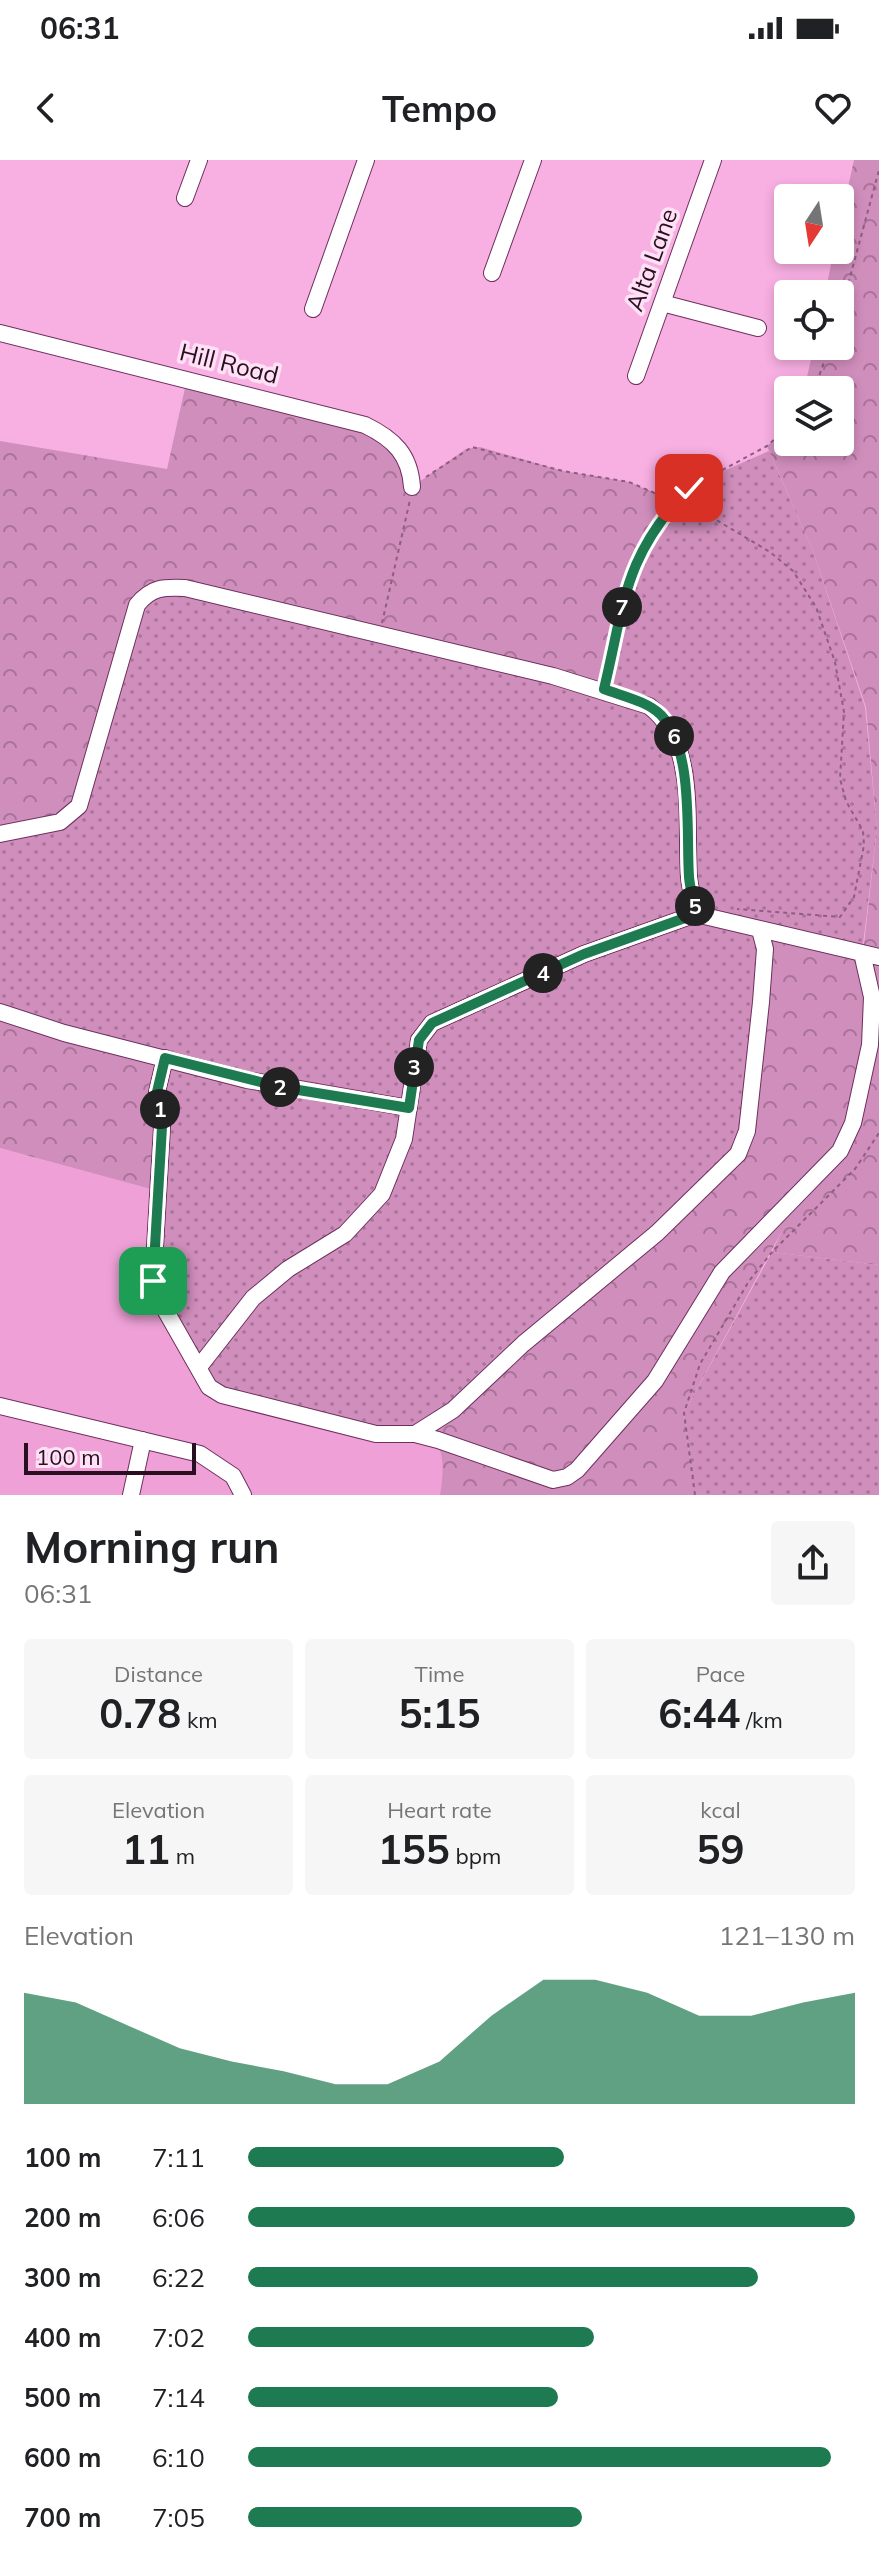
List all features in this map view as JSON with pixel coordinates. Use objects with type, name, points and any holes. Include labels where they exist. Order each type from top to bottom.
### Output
[{"type":"street","points":[[185,198],[199,160]]},
{"type":"street","points":[[313,309],[366,160]]},
{"type":"street","points":[[492,273],[533,160]]},
{"type":"street","name":"Alta Lane","points":[[636,376],[713,160]]},
{"type":"street","points":[[662,303],[758,328]]},
{"type":"street","name":"Hill Road","points":[[0,333],[365,425],[400,449],[411,471],[412,487]]},
{"type":"street","points":[[0,834],[60,822],[79,806],[137,605],[150,591],[163,587],[185,588],[604,689],[649,706],[661,715],[673,733],[684,781],[689,880],[696,914]]},
{"type":"street","points":[[165,1058],[157,1092],[162,1127],[153,1281],[159,1299],[209,1387],[235,1400],[376,1434],[415,1434],[553,1480],[567,1477],[577,1470],[655,1381],[722,1272],[840,1151],[853,1123],[870,1045],[871,955],[696,914],[584,954],[432,1023],[419,1040],[400,1156],[369,1212],[345,1234],[272,1280],[253,1298],[199,1367]]},
{"type":"street","points":[[415,1434],[453,1410],[523,1344],[649,1240],[738,1154],[747,1131],[761,1002],[765,949],[760,930]]},
{"type":"street","points":[[0,1012],[51,1029],[280,1087],[409,1108]]},
{"type":"street","points":[[0,1406],[200,1454],[233,1476],[243,1495]]},
{"type":"street","points":[[131,1495],[143,1440]]},
{"type":"path","points":[[849,280],[879,170]]},
{"type":"path","points":[[604,689],[633,565],[676,502],[698,482],[774,440]]},
{"type":"path","points":[[379,634],[412,487],[472,447],[563,471],[629,482],[713,518],[770,552],[793,571],[807,589],[825,630],[838,676],[844,726],[840,779],[846,801],[863,831],[860,874],[854,897],[845,914],[814,917],[767,910],[731,910]]},
{"type":"path","points":[[695,1495],[684,1413],[700,1364],[749,1281],[772,1252],[855,1169],[879,1133]]},
{"type":"shaded area","points":[[0,1148],[158,1191],[448,1443],[440,1495],[0,1495]]},
{"type":"green space","points":[[854,160],[879,160],[879,1265],[772,1252],[783,1229],[684,1413],[694,1490],[705,1495],[440,1495],[441,1452],[427,1430],[738,1154],[760,930],[863,953],[877,829],[866,707],[813,551],[767,446],[774,440],[774,456],[854,456],[854,376],[807,376],[811,360],[854,360],[854,280],[828,280],[831,264],[854,264],[854,184],[849,184]]},
{"type":"green space","points":[[187,379],[391,440],[412,487],[466,449],[480,447],[563,471],[629,482],[676,502],[633,565],[604,689],[276,609],[150,591],[68,817],[0,834],[0,441],[167,469]]},
{"type":"green space","points":[[769,451],[813,551],[865,707],[877,829],[862,953],[738,1154],[415,1434],[222,1395],[159,1299],[161,1137],[0,1012],[0,834],[113,681],[150,591],[612,659],[627,583],[650,536],[676,502],[698,482]]},
{"type":"green space","points":[[0,1012],[165,1058],[158,1191],[0,1148]]},
{"type":"green space","points":[[772,1252],[879,1265],[879,1495],[705,1495],[694,1491],[684,1413]]},
{"type":"route","points":[[153,1281],[162,1127],[157,1092],[165,1058],[280,1087],[409,1108],[419,1040],[432,1023],[584,954],[696,914],[689,880],[684,781],[673,733],[661,715],[649,706],[604,689],[633,565],[650,536],[689,488]]}]
